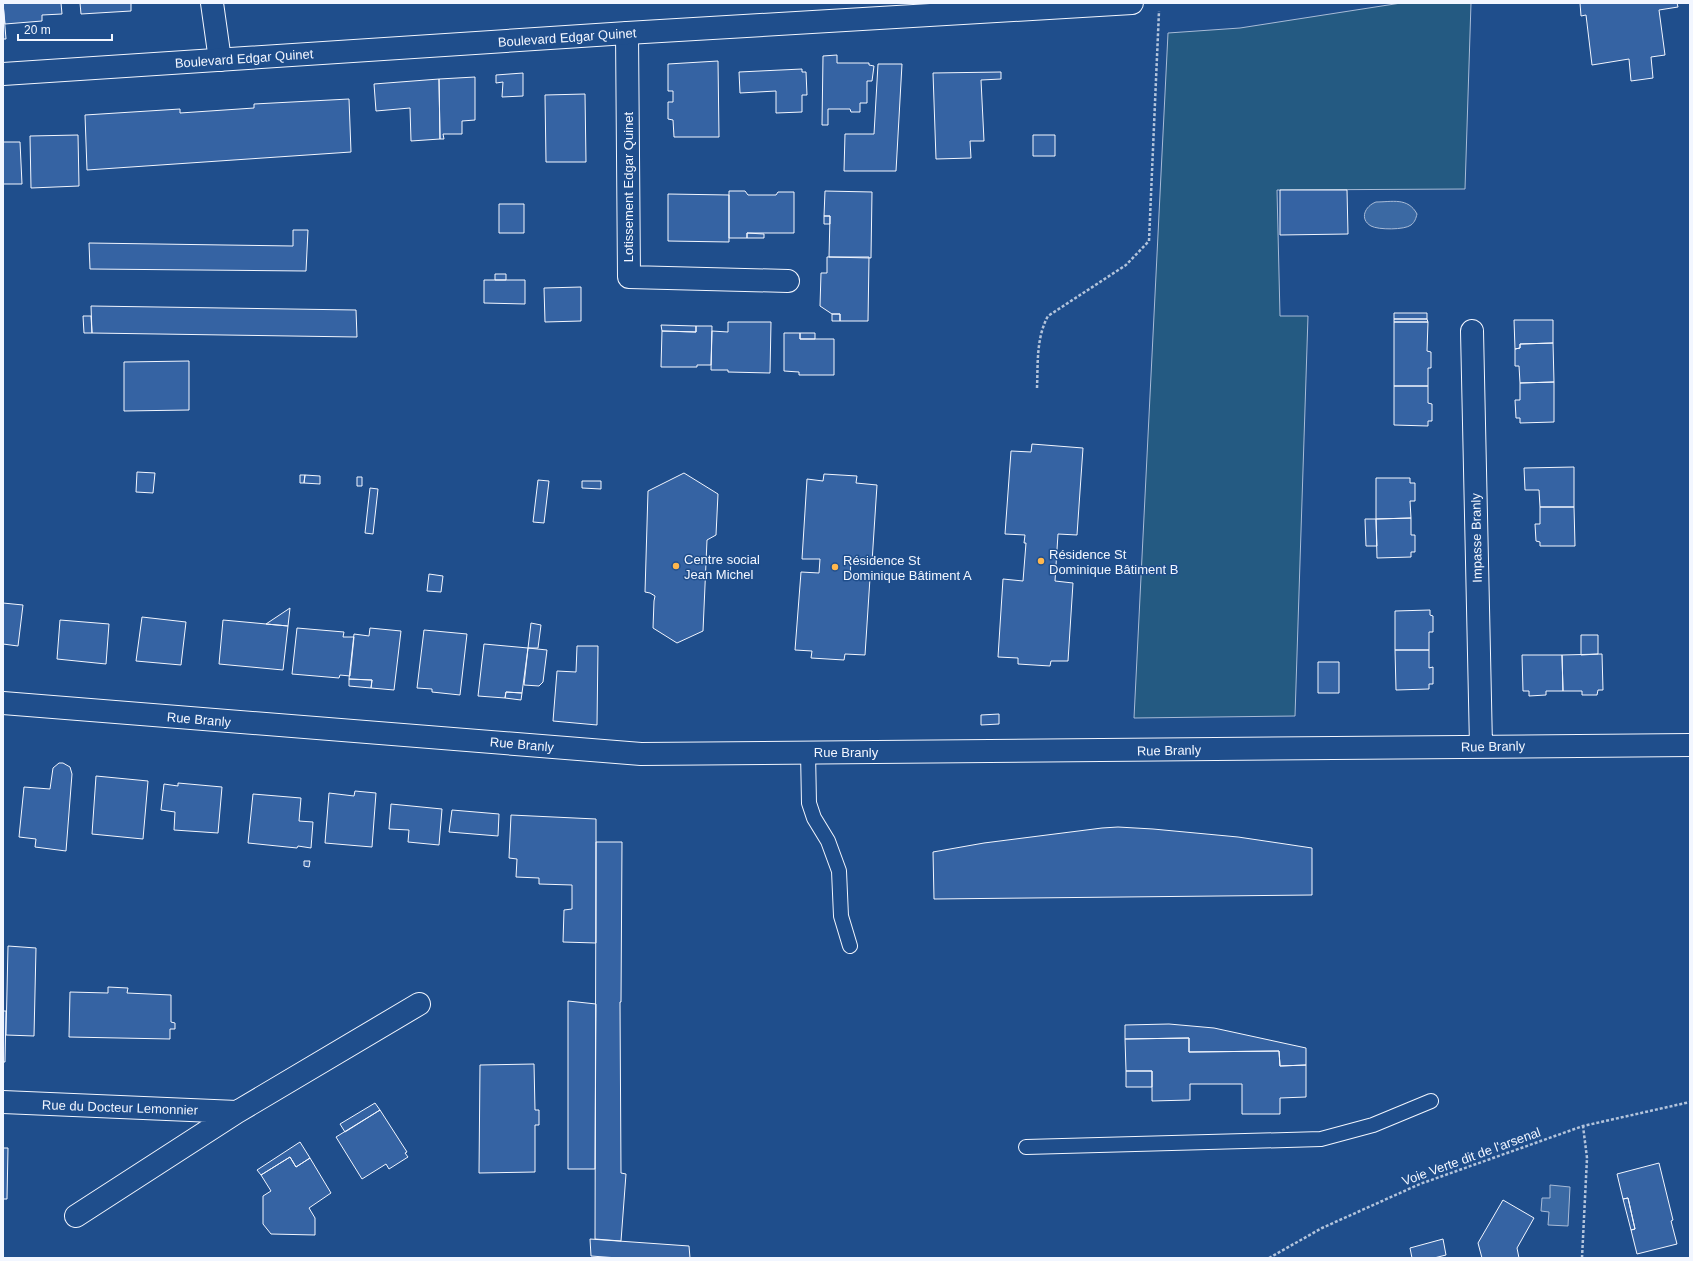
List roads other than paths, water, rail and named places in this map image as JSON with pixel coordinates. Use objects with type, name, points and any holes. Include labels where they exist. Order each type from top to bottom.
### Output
[{"type":"street","points":[[212,3],[220,60]]},
{"type":"street","name":"Boulevard Edgar Quinet","points":[[3,74],[626,33],[1132,3]]},
{"type":"street","name":"Lotissement Edgar Quinet","points":[[626,33],[629,277],[788,281]]},
{"type":"street","name":"Impasse Branly","points":[[1472,331],[1481,746]]},
{"type":"street","name":"Rue Branly","points":[[3,703],[641,754],[1690,745]]},
{"type":"street","name":"Rue du Docteur Lemonnier","points":[[76,1216],[237,1112],[419,1004]]},
{"type":"street","name":"Rue du Docteur Lemonnier","points":[[3,1102],[237,1112]]},
{"type":"lane","points":[[808,752],[809,803],[814,818],[828,841],[838,871],[841,916],[850,946]]},
{"type":"lane","points":[[1026,1147],[1322,1139],[1373,1125],[1431,1102]]},
{"type":"place","name":"Résidence St Dominique Bâtiment B","points":[[1041,561]]},
{"type":"place","name":"Centre social Jean Michel","points":[[676,566]]},
{"type":"place","name":"Résidence St Dominique Bâtiment A","points":[[835,567]]}]
